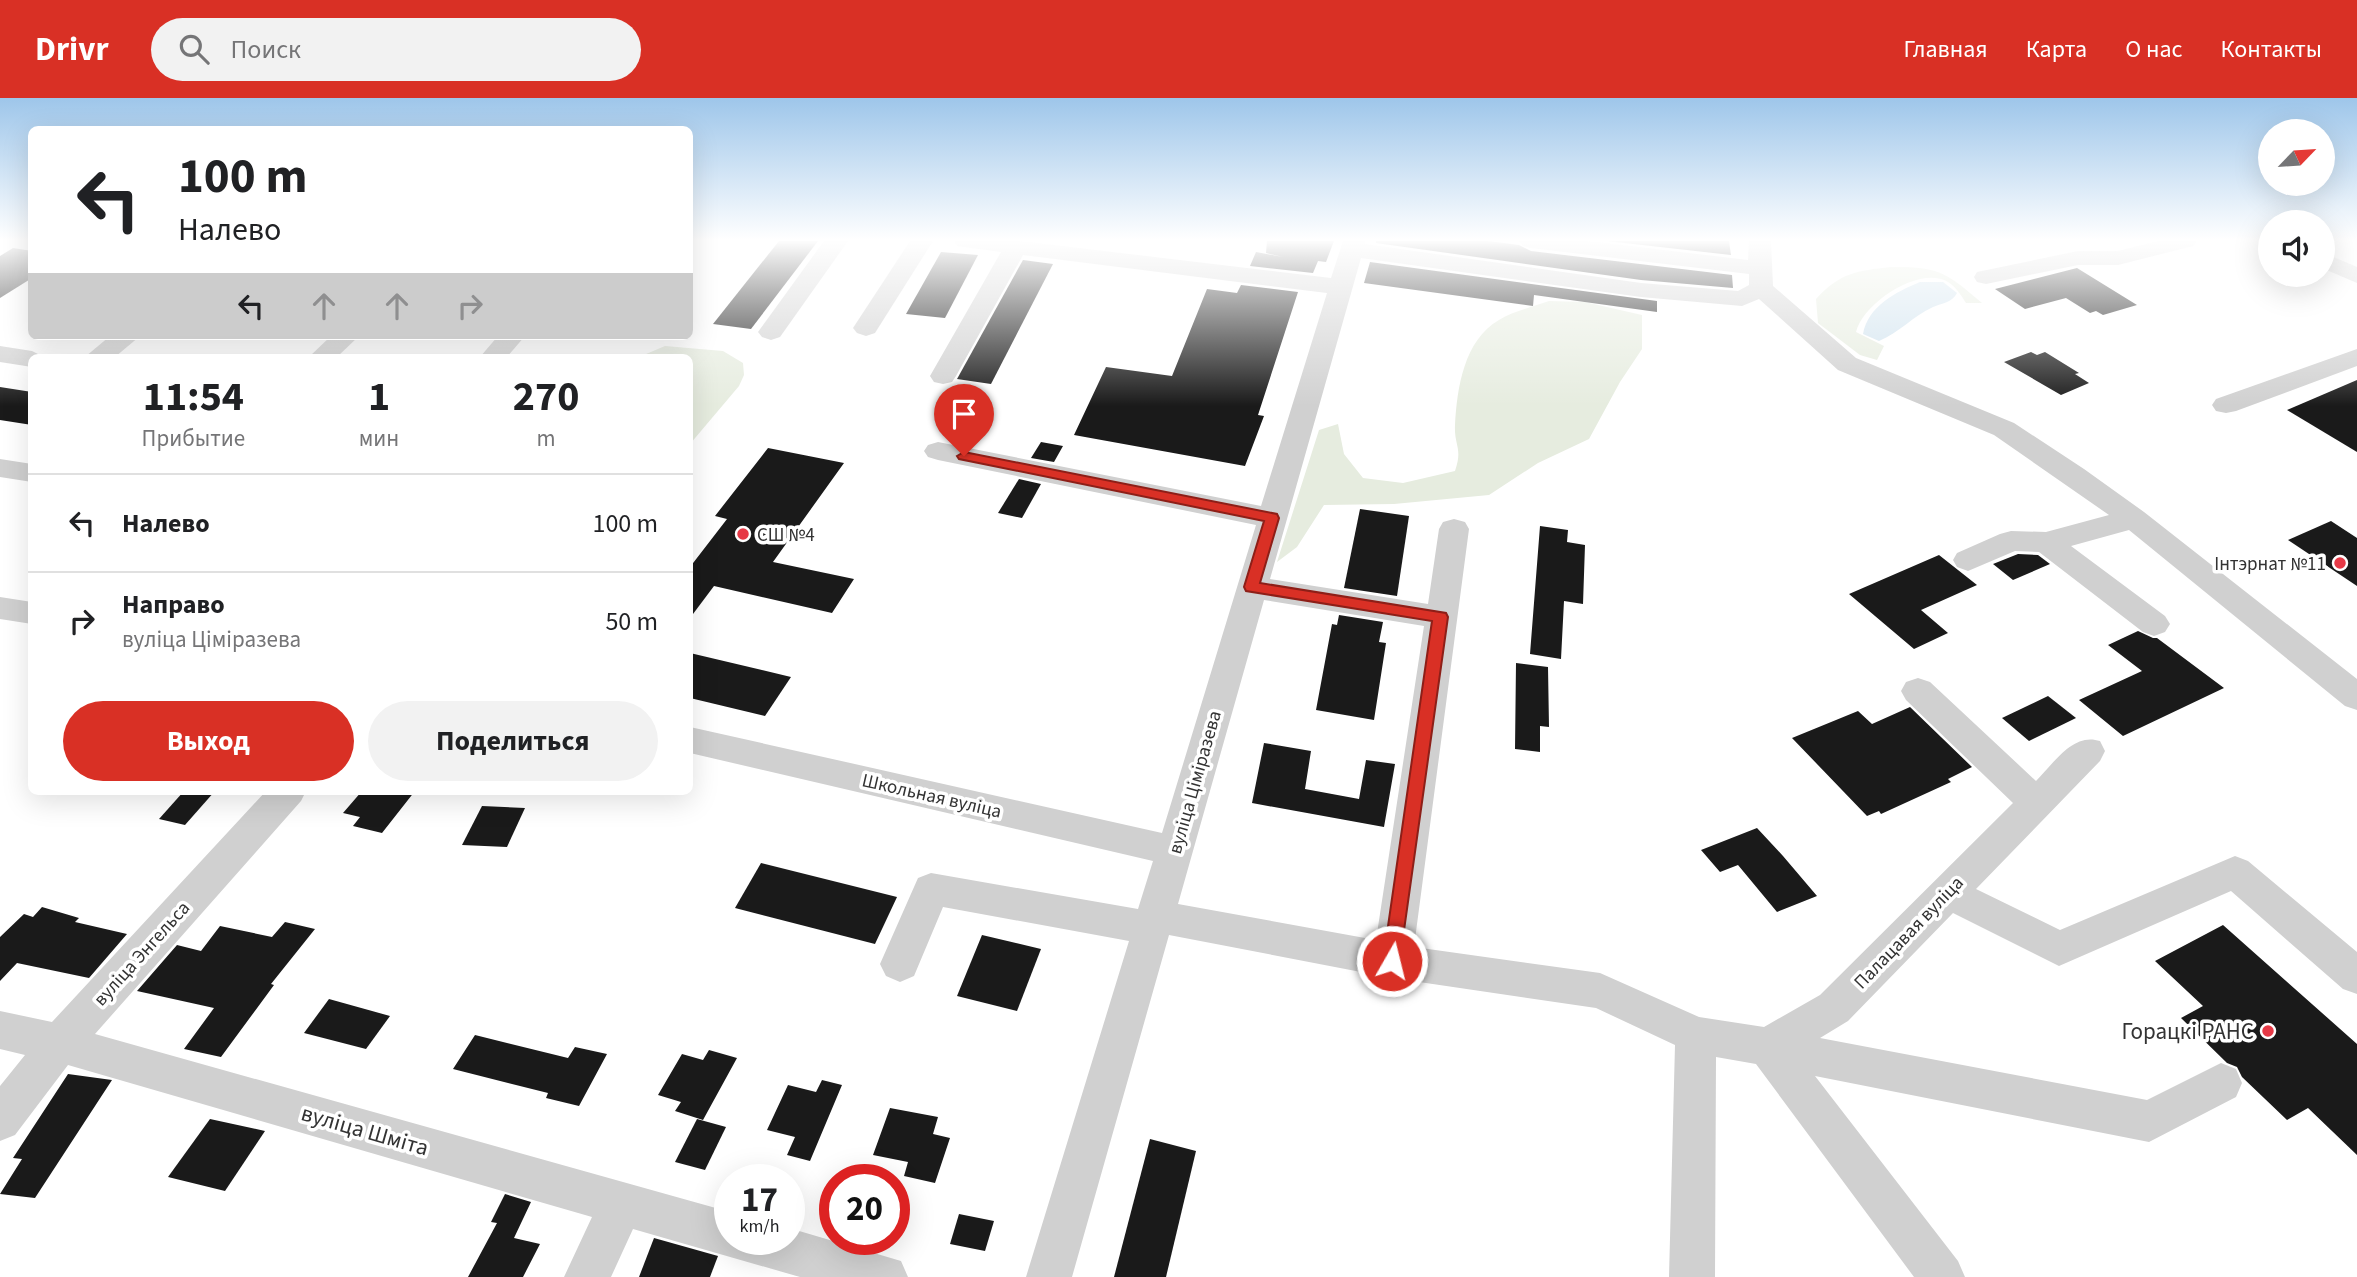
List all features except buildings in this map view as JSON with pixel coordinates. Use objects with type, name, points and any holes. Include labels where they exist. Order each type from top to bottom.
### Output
[{"type":"street","points":[[771,332],[797,296]]},
{"type":"street","points":[[866,328],[886,296]]},
{"type":"street","points":[[943,376],[988,296]]},
{"type":"street","name":"вуліца Ціміразева","points":[[1049,1277],[1338,296]]},
{"type":"street","points":[[1715,296],[1742,299],[1745,296]]},
{"type":"street","points":[[1778,296],[1847,363],[2004,429],[2134,519],[2357,697]]},
{"type":"street","points":[[102,354],[121,340]]},
{"type":"street","points":[[325,354],[341,340]]},
{"type":"street","points":[[496,354],[508,340]]},
{"type":"street","points":[[0,354],[28,358]]},
{"type":"street","points":[[2226,405],[2357,357]]},
{"type":"street","points":[[938,451],[1272,518]]},
{"type":"street","points":[[0,468],[28,472]]},
{"type":"street","points":[[1968,560],[2011,541],[2046,542],[2134,519]]},
{"type":"street","points":[[1392,961],[1454,529]]},
{"type":"street","points":[[2046,542],[2154,624]]},
{"type":"street","points":[[1252,587],[1440,617]]},
{"type":"street","points":[[0,608],[28,612]]},
{"type":"street","points":[[1918,691],[2036,803]]},
{"type":"street","name":"Школьная вуліца","points":[[693,741],[1174,851]]},
{"type":"street","name":"Палацавая вуліца","points":[[1768,1047],[1835,1008],[2088,751]]},
{"type":"street","name":"вуліца Энгельса","points":[[0,1119],[60,1043],[284,795]]},
{"type":"street","points":[[1947,892],[2059,949],[2235,872],[2357,976]]},
{"type":"street","points":[[900,964],[931,889],[1600,991],[1696,1035],[2149,1121],[2221,1083]]},
{"type":"street","name":"вуліца Шміта","points":[[0,1030],[60,1043],[714,1230]]},
{"type":"street","points":[[1692,1277],[1696,1035]]},
{"type":"street","points":[[1768,1047],[1942,1277]]},
{"type":"street","points":[[587,1277],[622,1204]]},
{"type":"street","points":[[804,1255],[886,1277]]},
{"type":"shaded area","points":[[1819,296],[1885,296],[1869,310],[1856,332],[1884,346],[1877,360],[1860,355],[1818,323],[1816,299]]},
{"type":"shaded area","points":[[1961,296],[1973,296],[1982,303],[1966,303]]},
{"type":"shaded area","points":[[1549,301],[1585,302],[1642,315],[1642,349],[1620,382],[1589,439],[1538,463],[1489,495],[1394,504],[1324,505],[1297,547],[1277,562],[1319,430],[1338,424],[1344,454],[1363,478],[1403,483],[1455,471],[1458,457],[1456,411],[1470,352],[1487,329],[1499,320]]},
{"type":"shaded area","points":[[665,346],[723,351],[743,363],[744,375],[739,386],[693,440],[693,354],[646,354]]},
{"type":"water","points":[[1891,296],[1955,296],[1879,341],[1863,334],[1871,315]]},
{"type":"place","name":"СШ №4","points":[[743,534]]},
{"type":"place","name":"Інтэрнат №11","points":[[2340,563]]},
{"type":"place","name":"Горацкі РАНС","points":[[2268,1031]]},
{"type":"route","points":[[964,456],[1272,518],[1252,587],[1440,617],[1392,961]]}]
